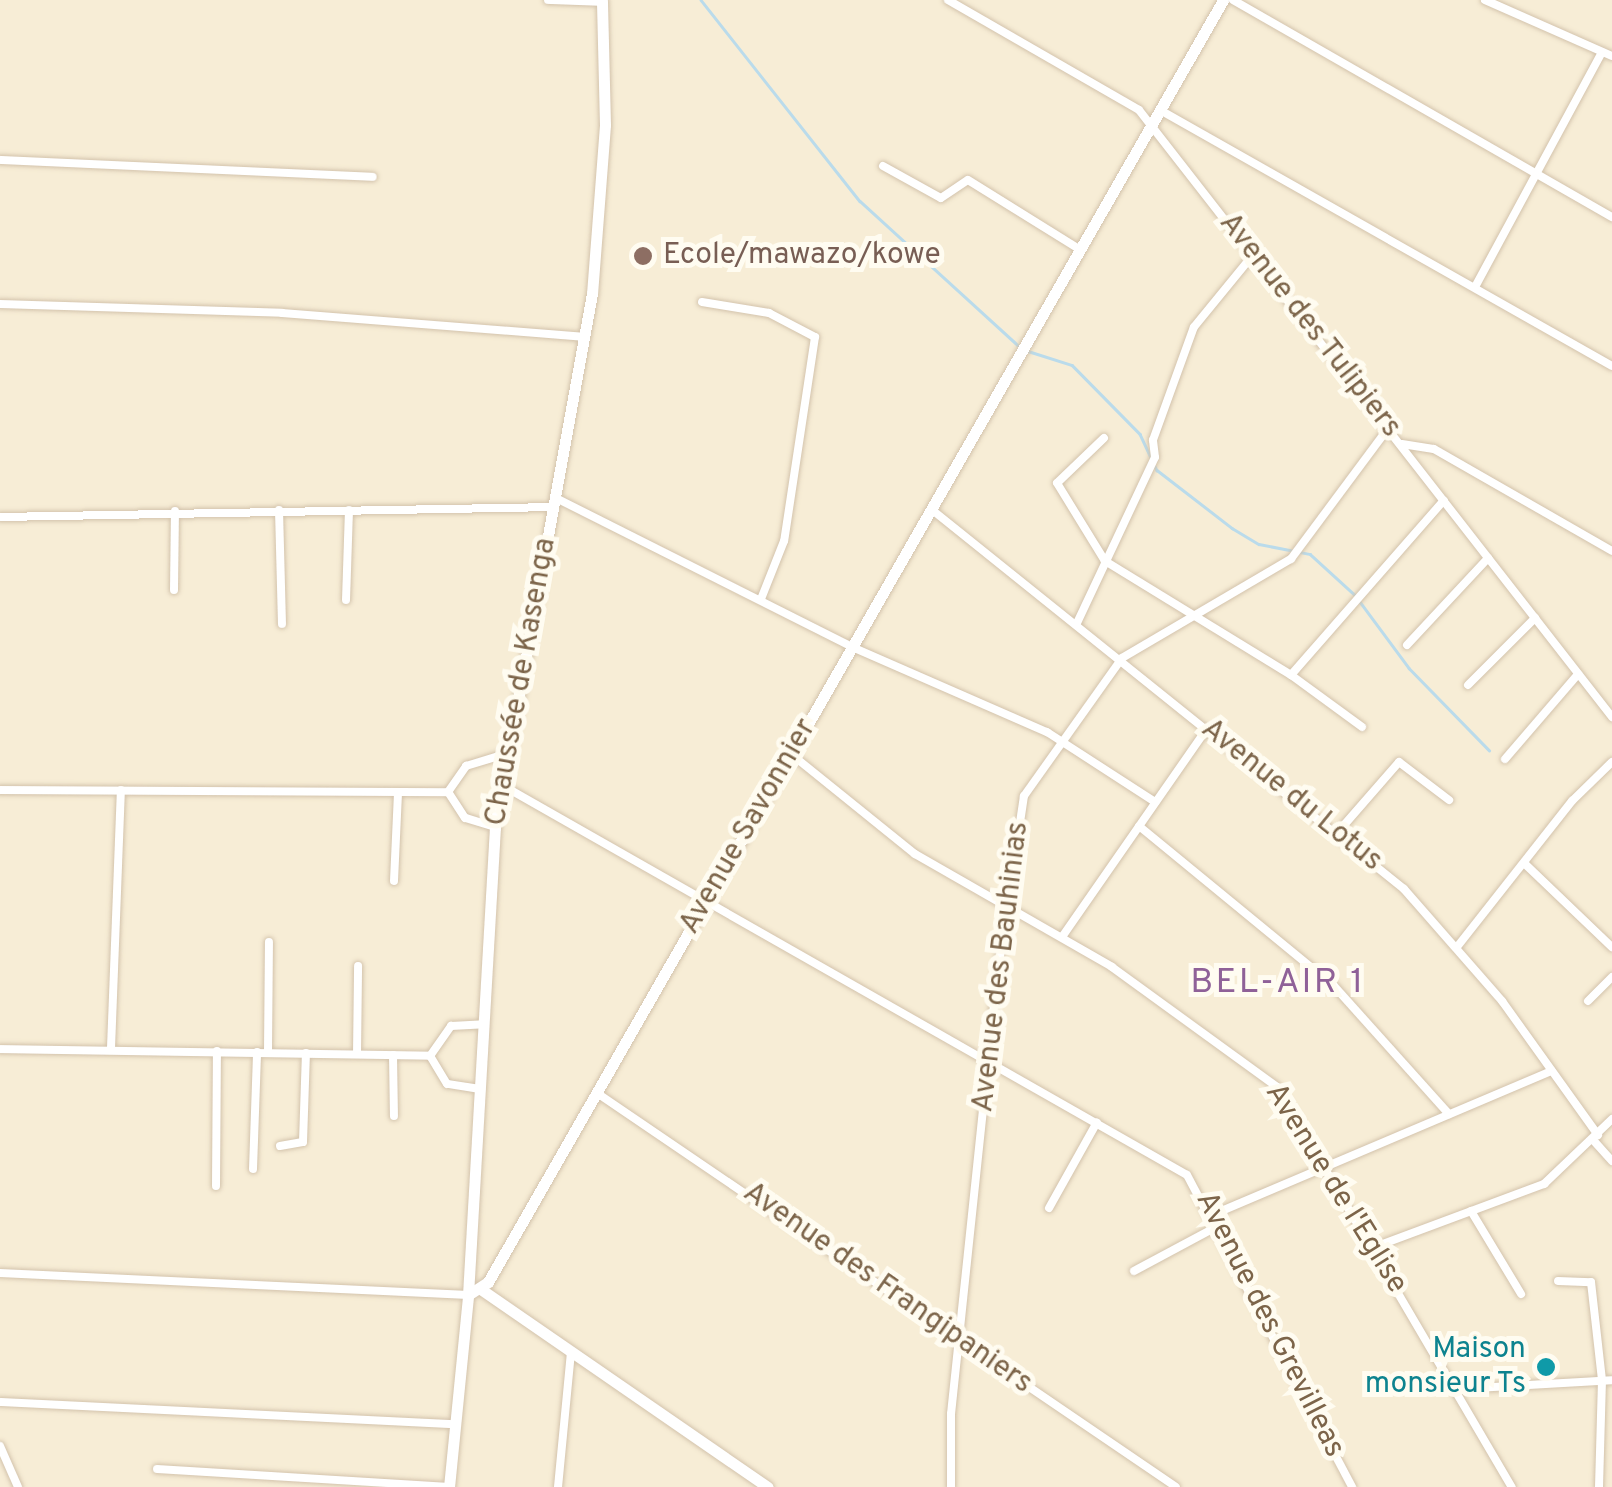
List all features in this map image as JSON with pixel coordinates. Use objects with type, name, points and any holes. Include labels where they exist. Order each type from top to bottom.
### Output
[{"type":"street","points":[[548,0],[602,1]]},
{"type":"street","name":"Avenue des Tulipiers","points":[[948,0],[1133,106],[1389,426],[1612,717]]},
{"type":"street","name":"Avenue Savonnier","points":[[482,1290],[1223,0]]},
{"type":"street","points":[[1233,0],[1612,217]]},
{"type":"street","points":[[1485,0],[1612,56]]},
{"type":"street","name":"Chaussée de Kasenga","points":[[449,1487],[468,1296],[495,828],[503,755],[586,337],[605,124],[602,1]]},
{"type":"street","points":[[1476,287],[1602,52]]},
{"type":"street","points":[[1160,110],[1612,366]]},
{"type":"street","points":[[0,160],[372,177]]},
{"type":"street","points":[[882,166],[939,198],[962,180],[971,182],[1079,249]]},
{"type":"street","points":[[1077,623],[1154,459],[1152,440],[1194,327],[1253,255]]},
{"type":"street","points":[[702,302],[768,313],[816,337],[784,541],[761,599]]},
{"type":"street","points":[[0,304],[282,313],[586,337]]},
{"type":"street","name":"Avenue des Bauhinias","points":[[951,1487],[988,1059],[1024,796],[1122,658],[1198,618],[1298,552],[1389,426]]},
{"type":"street","points":[[1104,438],[1056,483],[1105,562],[1291,675],[1362,727]]},
{"type":"street","points":[[1402,444],[1434,449],[1612,551]]},
{"type":"street","points":[[1291,675],[1356,595],[1444,500]]},
{"type":"street","points":[[0,517],[555,502],[761,599],[852,647],[1062,740],[1155,802]]},
{"type":"street","name":"Avenue du Lotus","points":[[931,509],[1122,658],[1404,889],[1457,947],[1552,1071],[1612,1161]]},
{"type":"street","points":[[279,510],[282,624]]},
{"type":"street","points":[[346,600],[349,510]]},
{"type":"street","points":[[174,511],[174,590]]},
{"type":"street","points":[[1407,645],[1488,558]]},
{"type":"street","points":[[1468,684],[1535,618]]},
{"type":"street","points":[[1505,760],[1578,674]]},
{"type":"street","points":[[1062,937],[1207,728]]},
{"type":"street","name":"Avenue de l'Eglise","points":[[791,754],[899,843],[1062,937],[1271,1081],[1458,1389],[1512,1487]]},
{"type":"street","points":[[448,792],[466,766],[503,755]]},
{"type":"street","points":[[1338,832],[1399,762],[1448,800]]},
{"type":"street","points":[[1457,947],[1612,762]]},
{"type":"street","name":"Avenue des Grevilleas","points":[[500,784],[1186,1175],[1212,1214],[1352,1487]]},
{"type":"street","points":[[0,790],[448,792]]},
{"type":"street","points":[[111,1048],[121,790]]},
{"type":"street","points":[[394,882],[398,792]]},
{"type":"street","points":[[448,792],[465,818],[495,828]]},
{"type":"street","points":[[1138,826],[1334,986],[1449,1114]]},
{"type":"street","points":[[1524,863],[1612,947]]},
{"type":"street","points":[[268,1052],[269,942]]},
{"type":"street","points":[[357,1054],[358,966]]},
{"type":"street","points":[[1588,1001],[1612,977]]},
{"type":"street","points":[[430,1056],[451,1026],[484,1024]]},
{"type":"street","points":[[0,1049],[430,1056]]},
{"type":"street","points":[[216,1186],[218,1050]]},
{"type":"street","points":[[253,1170],[257,1052]]},
{"type":"street","points":[[280,1146],[302,1142],[306,1053]]},
{"type":"street","points":[[393,1055],[394,1116]]},
{"type":"street","points":[[430,1056],[447,1084],[480,1088]]},
{"type":"street","points":[[1212,1214],[1552,1071]]},
{"type":"street","name":"Avenue des Frangipaniers","points":[[597,1094],[1176,1487]]},
{"type":"street","points":[[1372,1248],[1544,1184],[1612,1120]]},
{"type":"street","points":[[1049,1208],[1098,1122]]},
{"type":"street","points":[[1471,1211],[1521,1294]]},
{"type":"street","points":[[1134,1271],[1218,1226]]},
{"type":"street","points":[[0,1272],[468,1296],[482,1290],[768,1487]]},
{"type":"street","points":[[1558,1280],[1591,1282],[1607,1380],[1599,1487]]},
{"type":"street","points":[[558,1487],[571,1353]]},
{"type":"street","points":[[1458,1389],[1607,1380]]},
{"type":"street","points":[[0,1402],[454,1424]]},
{"type":"street","points":[[0,1446],[18,1487]]},
{"type":"street","points":[[157,1470],[449,1487]]},
{"type":"shaded area","points":[[0,0],[1612,0],[1612,1487],[0,1487]]},
{"type":"waterway","points":[[701,0],[860,201],[1021,348]]},
{"type":"waterway","points":[[1028,351],[1072,365],[1140,434],[1157,470],[1232,528],[1259,544],[1310,554],[1355,595],[1409,668],[1489,750]]},
{"type":"place","name":"Ecole/mawazo/kowe","points":[[643,256]]},
{"type":"place","name":"Maison monsieur Ts","points":[[1546,1367]]},
{"type":"district","name":"BEL-AIR 1","points":[[1278,983]]}]
